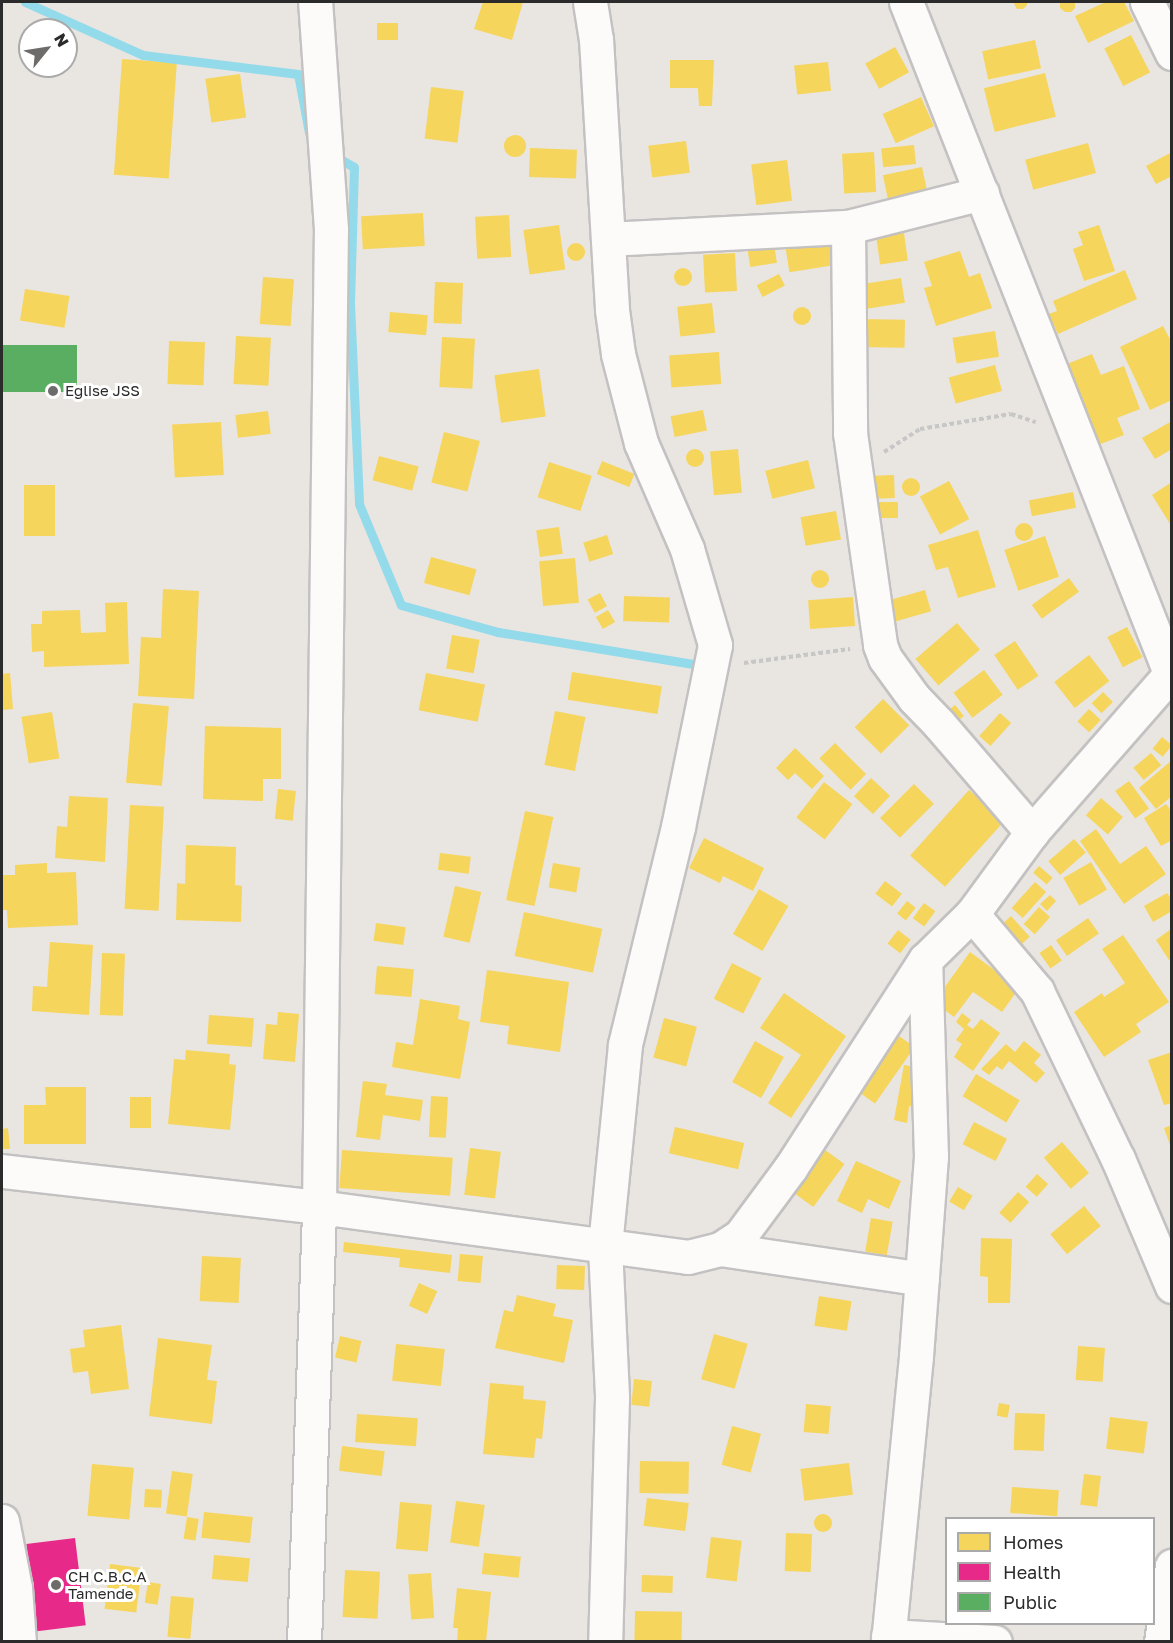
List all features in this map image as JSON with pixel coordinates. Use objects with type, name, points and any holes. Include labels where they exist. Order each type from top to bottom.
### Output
[{"type":"street","points":[[299,1641],[319,1207],[331,229],[315,2]]},
{"type":"street","points":[[590,2],[596,39],[612,310],[618,354],[641,443],[687,549],[715,645],[678,827],[625,1045],[605,1247],[612,1398],[605,1641]]},
{"type":"street","points":[[2,1171],[319,1207],[688,1257],[720,1249],[740,1236],[791,1167],[925,960],[972,914],[1032,832],[1171,675],[906,2]]},
{"type":"street","points":[[1147,2],[1172,53]]},
{"type":"street","points":[[608,239],[848,227],[982,193]]},
{"type":"street","points":[[848,227],[850,433],[880,645],[885,658],[914,699],[939,724],[1032,832]]},
{"type":"street","points":[[972,914],[1037,991],[1118,1159],[1172,1286]]},
{"type":"street","points":[[925,960],[932,1157],[888,1639],[994,1641]]},
{"type":"street","points":[[720,1249],[922,1279]]},
{"type":"street","points":[[2,1521],[15,1588],[19,1641]]},
{"type":"street","points":[[1161,1641],[1172,1566]]},
{"type":"path","points":[[856,470],[921,429],[1011,414],[1077,435]]},
{"type":"path","points":[[710,667],[880,645]]},
{"type":"building: Homes","points":[[483,2],[523,2],[512,40],[474,29]]},
{"type":"building: Homes","points":[[1013,2],[1027,2],[1027,5],[1023,9],[1017,9]]},
{"type":"building: Homes","points":[[1060,2],[1075,2],[1075,8],[1071,12],[1065,12],[1060,8]]},
{"type":"building: Homes","points":[[1106,2],[1124,2],[1134,21],[1088,43],[1075,16]]},
{"type":"building: Homes","points":[[377,23],[398,23],[398,40],[377,40]]},
{"type":"building: Homes","points":[[1131,35],[1150,72],[1123,86],[1104,49]]},
{"type":"building: Homes","points":[[1035,40],[1041,68],[988,80],[982,51]]},
{"type":"building: Homes","points":[[895,47],[909,72],[879,89],[865,63]]},
{"type":"building: Homes","points":[[122,59],[177,63],[169,179],[114,175]]},
{"type":"building: Homes","points":[[670,60],[714,60],[712,106],[699,106],[698,88],[670,88]]},
{"type":"building: Homes","points":[[828,62],[831,91],[797,94],[794,66]]},
{"type":"building: Homes","points":[[1045,73],[1056,117],[995,132],[984,88]]},
{"type":"building: Homes","points":[[240,74],[246,118],[211,122],[205,79]]},
{"type":"building: Homes","points":[[431,87],[464,91],[457,143],[425,139]]},
{"type":"building: Homes","points":[[921,97],[934,126],[896,143],[883,114]]},
{"type":"building: Homes","points":[[515,135],[525,142],[526,146],[519,156],[515,157],[505,150],[504,146],[511,136]]},
{"type":"building: Homes","points":[[686,141],[690,173],[652,177],[648,146]]},
{"type":"building: Homes","points":[[1088,143],[1096,173],[1033,190],[1025,160]]},
{"type":"building: Homes","points":[[914,145],[916,164],[883,167],[881,148]]},
{"type":"building: Homes","points":[[530,148],[577,150],[576,179],[529,177]]},
{"type":"building: Homes","points":[[874,152],[876,192],[844,194],[842,154]]},
{"type":"building: Homes","points":[[1172,152],[1172,176],[1156,184],[1146,166]]},
{"type":"building: Homes","points":[[787,160],[792,201],[756,205],[751,164]]},
{"type":"building: Homes","points":[[922,167],[927,191],[888,200],[883,175]]},
{"type":"building: Homes","points":[[423,213],[425,246],[363,249],[361,216]]},
{"type":"building: Homes","points":[[509,215],[511,257],[477,259],[475,217]]},
{"type":"building: Homes","points":[[902,219],[908,261],[880,264],[874,223]]},
{"type":"building: Homes","points":[[559,225],[565,270],[530,275],[523,230]]},
{"type":"building: Homes","points":[[1099,225],[1115,271],[1084,281],[1073,249],[1083,245],[1078,232]]},
{"type":"building: Homes","points":[[833,234],[838,265],[789,272],[785,242]]},
{"type":"building: Homes","points":[[576,243],[582,246],[585,252],[582,258],[576,261],[570,258],[567,252],[570,246]]},
{"type":"building: Homes","points":[[774,244],[777,263],[750,267],[747,248]]},
{"type":"building: Homes","points":[[960,251],[969,277],[980,273],[992,308],[936,326],[924,288],[932,286],[924,262]]},
{"type":"building: Homes","points":[[735,253],[737,291],[705,293],[703,255]]},
{"type":"building: Homes","points":[[683,268],[689,271],[692,277],[689,283],[683,286],[677,283],[674,277],[677,271]]},
{"type":"building: Homes","points":[[1125,270],[1137,299],[1058,334],[1049,314],[1057,311],[1053,301]]},
{"type":"building: Homes","points":[[779,274],[785,286],[763,297],[757,285]]},
{"type":"building: Homes","points":[[263,277],[294,279],[291,326],[260,324]]},
{"type":"building: Homes","points":[[901,278],[905,303],[865,309],[861,284]]},
{"type":"building: Homes","points":[[435,282],[463,283],[462,324],[434,323]]},
{"type":"building: Homes","points":[[25,289],[69,296],[64,328],[20,321]]},
{"type":"building: Homes","points":[[712,303],[715,333],[680,336],[677,307]]},
{"type":"building: Homes","points":[[802,307],[808,310],[811,316],[808,322],[802,325],[796,322],[793,316],[796,310]]},
{"type":"building: Homes","points":[[390,312],[428,315],[426,335],[388,332]]},
{"type":"building: Homes","points":[[858,319],[905,320],[905,348],[858,347]]},
{"type":"building: Homes","points":[[1163,326],[1172,343],[1172,400],[1150,410],[1120,347]]},
{"type":"building: Homes","points":[[995,331],[999,357],[957,363],[953,338]]},
{"type":"building: Homes","points":[[236,336],[271,338],[268,386],[233,384]]},
{"type":"building: Homes","points":[[442,337],[475,339],[472,389],[439,387]]},
{"type":"building: Homes","points":[[169,341],[205,342],[203,385],[167,384]]},
{"type":"building: Homes","points":[[719,352],[721,384],[671,387],[669,355]]},
{"type":"building: Homes","points":[[1092,354],[1101,375],[1124,366],[1140,409],[1117,418],[1124,435],[1098,445],[1067,364]]},
{"type":"building: Homes","points":[[995,365],[1002,391],[956,404],[949,377]]},
{"type":"building: Homes","points":[[539,369],[546,417],[501,423],[494,375]]},
{"type":"building: Homes","points":[[703,410],[707,431],[675,437],[671,416]]},
{"type":"building: Homes","points":[[268,411],[271,434],[238,438],[235,415]]},
{"type":"building: Homes","points":[[1172,421],[1172,449],[1155,459],[1142,438]]},
{"type":"building: Homes","points":[[221,422],[224,475],[175,477],[172,425]]},
{"type":"building: Homes","points":[[444,432],[480,441],[467,491],[431,482]]},
{"type":"building: Homes","points":[[695,449],[701,452],[704,458],[701,464],[695,467],[689,464],[686,458],[689,452]]},
{"type":"building: Homes","points":[[738,449],[742,493],[714,495],[710,451]]},
{"type":"building: Homes","points":[[379,456],[419,467],[412,491],[373,480]]},
{"type":"building: Homes","points":[[808,460],[815,488],[772,499],[765,471]]},
{"type":"building: Homes","points":[[602,461],[634,474],[629,487],[597,474]]},
{"type":"building: Homes","points":[[549,462],[592,476],[580,511],[538,497]]},
{"type":"building: Homes","points":[[894,475],[895,498],[868,499],[867,476]]},
{"type":"building: Homes","points":[[911,478],[917,481],[920,487],[917,493],[911,496],[905,493],[902,487],[905,481]]},
{"type":"building: Homes","points":[[949,481],[969,519],[940,534],[920,496]]},
{"type":"building: Homes","points":[[1172,482],[1172,527],[1152,495]]},
{"type":"building: Homes","points":[[24,485],[55,485],[55,536],[24,536]]},
{"type":"building: Homes","points":[[1073,492],[1076,508],[1032,516],[1029,501]]},
{"type":"building: Homes","points":[[870,502],[898,502],[898,518],[870,518]]},
{"type":"building: Homes","points":[[836,511],[841,540],[806,546],[801,517]]},
{"type":"building: Homes","points":[[1024,523],[1030,526],[1033,532],[1030,538],[1024,541],[1018,538],[1015,532],[1018,526]]},
{"type":"building: Homes","points":[[559,527],[563,554],[540,557],[536,530]]},
{"type":"building: Homes","points":[[978,530],[996,587],[958,598],[948,567],[936,570],[928,545]]},
{"type":"building: Homes","points":[[607,535],[613,554],[589,562],[583,543]]},
{"type":"building: Homes","points":[[1045,536],[1059,577],[1018,591],[1004,550]]},
{"type":"building: Homes","points":[[431,557],[476,569],[469,595],[424,583]]},
{"type":"building: Homes","points":[[575,558],[579,603],[543,606],[539,561]]},
{"type":"building: Homes","points":[[820,570],[826,573],[829,579],[826,585],[820,588],[814,585],[811,579],[814,573]]},
{"type":"building: Homes","points":[[1069,578],[1079,592],[1042,619],[1032,605]]},
{"type":"building: Homes","points":[[163,589],[199,591],[194,699],[138,696],[141,637],[161,638]]},
{"type":"building: Homes","points":[[925,590],[931,611],[892,622],[886,601]]},
{"type":"building: Homes","points":[[600,593],[607,606],[595,613],[588,600]]},
{"type":"building: Homes","points":[[624,596],[670,598],[669,623],[623,621]]},
{"type":"building: Homes","points":[[853,597],[855,626],[810,629],[808,600]]},
{"type":"building: Homes","points":[[127,602],[129,664],[44,667],[44,651],[32,652],[31,624],[42,624],[42,611],[80,610],[81,633],[106,632],[105,603]]},
{"type":"building: Homes","points":[[608,610],[615,622],[603,629],[596,617]]},
{"type":"building: Homes","points":[[957,623],[980,649],[938,685],[915,659]]},
{"type":"building: Homes","points":[[1127,627],[1142,657],[1123,667],[1107,637]]},
{"type":"building: Homes","points":[[452,635],[480,640],[474,673],[446,668]]},
{"type":"building: Homes","points":[[1015,641],[1038,676],[1018,690],[994,655]]},
{"type":"building: Homes","points":[[1089,655],[1109,681],[1075,708],[1054,682]]},
{"type":"building: Homes","points":[[984,670],[1003,695],[972,718],[954,693]]},
{"type":"building: Homes","points":[[572,672],[662,686],[657,714],[568,700]]},
{"type":"building: Homes","points":[[10,673],[13,709],[2,710],[2,674]]},
{"type":"building: Homes","points":[[426,673],[485,684],[478,722],[419,710]]},
{"type":"building: Homes","points":[[1103,692],[1113,702],[1102,713],[1092,703]]},
{"type":"building: Homes","points":[[883,699],[909,725],[881,753],[855,727]]},
{"type":"building: Homes","points":[[133,703],[169,706],[162,786],[126,783]]},
{"type":"building: Homes","points":[[955,705],[964,716],[951,726],[943,715]]},
{"type":"building: Homes","points":[[1089,709],[1101,720],[1089,732],[1077,721]]},
{"type":"building: Homes","points":[[555,711],[585,717],[575,771],[545,765]]},
{"type":"building: Homes","points":[[52,712],[59,758],[29,763],[21,717]]},
{"type":"building: Homes","points":[[1000,713],[1011,723],[990,746],[979,736]]},
{"type":"building: Homes","points":[[205,726],[281,728],[281,779],[263,779],[263,801],[203,799]]},
{"type":"building: Homes","points":[[1162,737],[1172,745],[1163,757],[1153,749]]},
{"type":"building: Homes","points":[[835,743],[866,774],[851,790],[819,759]]},
{"type":"building: Homes","points":[[795,748],[824,776],[812,789],[795,773],[788,780],[776,768]]},
{"type":"building: Homes","points":[[1151,753],[1161,765],[1144,780],[1133,768]]},
{"type":"building: Homes","points":[[1172,760],[1172,796],[1156,809],[1139,788]]},
{"type":"building: Homes","points":[[871,778],[890,796],[873,814],[854,796]]},
{"type":"building: Homes","points":[[1129,781],[1149,809],[1135,818],[1115,791]]},
{"type":"building: Homes","points":[[824,782],[852,804],[825,840],[796,817]]},
{"type":"building: Homes","points":[[914,784],[934,804],[900,838],[880,818]]},
{"type":"building: Homes","points":[[278,789],[296,791],[293,821],[275,819]]},
{"type":"building: Homes","points":[[969,790],[1004,821],[945,887],[910,855]]},
{"type":"building: Homes","points":[[69,796],[108,798],[105,862],[55,858],[57,826],[67,827]]},
{"type":"building: Homes","points":[[1101,798],[1123,817],[1108,834],[1086,815]]},
{"type":"building: Homes","points":[[1166,804],[1172,812],[1172,840],[1161,846],[1144,818]]},
{"type":"building: Homes","points":[[130,805],[164,807],[159,911],[125,909]]},
{"type":"building: Homes","points":[[525,811],[553,817],[534,906],[506,900]]},
{"type":"building: Homes","points":[[1096,829],[1120,864],[1146,846],[1166,874],[1124,904],[1080,841]]},
{"type":"building: Homes","points":[[704,838],[764,868],[753,891],[723,876],[720,883],[689,868]]},
{"type":"building: Homes","points":[[1074,839],[1086,853],[1060,875],[1048,861]]},
{"type":"building: Homes","points":[[186,845],[236,847],[235,885],[242,886],[241,922],[176,920],[177,883],[185,884]]},
{"type":"building: Homes","points":[[440,853],[471,857],[469,874],[438,870]]},
{"type":"building: Homes","points":[[1091,862],[1107,890],[1079,906],[1063,878]]},
{"type":"building: Homes","points":[[47,863],[47,873],[76,872],[78,925],[8,928],[7,910],[2,910],[2,875],[15,875],[15,865]]},
{"type":"building: Homes","points":[[553,863],[581,868],[576,892],[549,888]]},
{"type":"building: Homes","points":[[1039,866],[1053,878],[1047,885],[1033,873]]},
{"type":"building: Homes","points":[[885,881],[902,894],[892,906],[875,894]]},
{"type":"building: Homes","points":[[1035,882],[1046,892],[1023,918],[1012,908]]},
{"type":"building: Homes","points":[[455,886],[481,892],[470,943],[443,937]]},
{"type":"building: Homes","points":[[759,889],[788,906],[762,951],[733,934]]},
{"type":"building: Homes","points":[[1167,893],[1172,900],[1172,911],[1153,922],[1144,906]]},
{"type":"building: Homes","points":[[1050,895],[1056,901],[1047,911],[1040,904]]},
{"type":"building: Homes","points":[[907,901],[916,908],[906,920],[897,914]]},
{"type":"building: Homes","points":[[924,903],[935,911],[924,927],[913,918]]},
{"type":"building: Homes","points":[[1039,907],[1050,917],[1035,934],[1024,924]]},
{"type":"building: Homes","points":[[524,912],[602,929],[593,973],[515,956]]},
{"type":"building: Homes","points":[[1011,916],[1030,937],[1017,948],[998,927]]},
{"type":"building: Homes","points":[[1088,918],[1099,934],[1067,956],[1056,940]]},
{"type":"building: Homes","points":[[376,923],[406,927],[403,945],[373,941]]},
{"type":"building: Homes","points":[[1171,929],[1172,958],[1169,960],[1156,940]]},
{"type":"building: Homes","points":[[898,930],[911,940],[900,953],[888,943]]},
{"type":"building: Homes","points":[[1123,935],[1169,1002],[1136,1024],[1141,1032],[1104,1057],[1074,1012],[1102,993],[1104,997],[1125,983],[1102,949]]},
{"type":"building: Homes","points":[[50,942],[93,945],[89,1015],[32,1011],[33,986],[47,987]]},
{"type":"building: Homes","points":[[1051,945],[1062,961],[1050,969],[1040,953]]},
{"type":"building: Homes","points":[[970,952],[1019,988],[1002,1012],[973,992],[954,1017],[934,1002]]},
{"type":"building: Homes","points":[[102,953],[125,954],[123,1016],[100,1015]]},
{"type":"building: Homes","points":[[732,963],[761,978],[743,1014],[714,999]]},
{"type":"building: Homes","points":[[377,966],[414,969],[411,997],[375,994]]},
{"type":"building: Homes","points":[[487,970],[569,982],[560,1052],[507,1044],[509,1026],[480,1022]]},
{"type":"building: Homes","points":[[784,993],[846,1036],[791,1118],[768,1103],[801,1055],[760,1028]]},
{"type":"building: Homes","points":[[420,999],[460,1006],[458,1019],[470,1022],[460,1079],[392,1067],[396,1042],[413,1045]]},
{"type":"building: Homes","points":[[278,1012],[299,1014],[295,1062],[263,1059],[266,1024],[277,1025]]},
{"type":"building: Homes","points":[[962,1013],[971,1020],[967,1025],[973,1029],[981,1019],[1000,1033],[973,1071],[954,1057],[962,1044],[956,1040],[964,1029],[956,1022]]},
{"type":"building: Homes","points":[[209,1015],[254,1018],[252,1047],[207,1044]]},
{"type":"building: Homes","points":[[664,1018],[697,1027],[686,1066],[653,1058]]},
{"type":"building: Homes","points":[[899,1036],[915,1047],[875,1103],[859,1093]]},
{"type":"building: Homes","points":[[755,1041],[784,1057],[761,1098],[732,1082]]},
{"type":"building: Homes","points":[[1024,1041],[1041,1055],[1034,1063],[1045,1073],[1036,1083],[1009,1061],[1002,1070],[997,1066],[989,1075],[981,1069],[1006,1044],[1015,1052]]},
{"type":"building: Homes","points":[[186,1050],[230,1054],[229,1064],[236,1065],[230,1130],[168,1124],[174,1059],[185,1060]]},
{"type":"building: Homes","points":[[1172,1052],[1172,1103],[1164,1105],[1148,1060]]},
{"type":"building: Homes","points":[[904,1065],[924,1069],[918,1107],[909,1106],[907,1123],[894,1120]]},
{"type":"building: Homes","points":[[976,1074],[1020,1100],[1006,1123],[963,1096]]},
{"type":"building: Homes","points":[[363,1081],[387,1084],[385,1095],[423,1100],[420,1121],[383,1115],[380,1140],[356,1137]]},
{"type":"building: Homes","points":[[45,1087],[86,1087],[86,1144],[24,1144],[24,1105],[46,1105]]},
{"type":"building: Homes","points":[[431,1096],[448,1097],[446,1138],[429,1137]]},
{"type":"building: Homes","points":[[130,1097],[151,1097],[151,1128],[130,1128]]},
{"type":"building: Homes","points":[[974,1122],[1007,1139],[996,1161],[963,1144]]},
{"type":"building: Homes","points":[[1172,1125],[1172,1148],[1171,1148],[1164,1128]]},
{"type":"building: Homes","points":[[675,1127],[744,1143],[738,1169],[669,1153]]},
{"type":"building: Homes","points":[[8,1128],[10,1149],[2,1149],[2,1129]]},
{"type":"building: Homes","points":[[1062,1142],[1089,1173],[1071,1189],[1044,1158]]},
{"type":"building: Homes","points":[[821,1147],[844,1164],[813,1207],[790,1190]]},
{"type":"building: Homes","points":[[470,1148],[501,1152],[495,1198],[464,1195]]},
{"type":"building: Homes","points":[[342,1150],[453,1158],[450,1196],[339,1188]]},
{"type":"building: Homes","points":[[856,1161],[901,1181],[889,1209],[868,1199],[862,1213],[837,1201]]},
{"type":"building: Homes","points":[[1037,1174],[1048,1184],[1037,1197],[1026,1187]]},
{"type":"building: Homes","points":[[958,1187],[973,1196],[964,1210],[949,1202]]},
{"type":"building: Homes","points":[[1018,1192],[1029,1202],[1010,1223],[999,1213]]},
{"type":"building: Homes","points":[[1084,1206],[1101,1226],[1067,1254],[1050,1234]]},
{"type":"building: Homes","points":[[871,1218],[893,1222],[887,1255],[865,1251]]},
{"type":"building: Homes","points":[[981,1238],[1012,1239],[1010,1303],[988,1303],[988,1277],[980,1276]]},
{"type":"building: Homes","points":[[344,1242],[452,1255],[450,1273],[399,1267],[400,1258],[343,1252]]},
{"type":"building: Homes","points":[[460,1254],[483,1256],[481,1283],[458,1281]]},
{"type":"building: Homes","points":[[202,1256],[241,1258],[239,1303],[200,1301]]},
{"type":"building: Homes","points":[[557,1265],[585,1266],[584,1290],[556,1289]]},
{"type":"building: Homes","points":[[419,1283],[437,1291],[427,1314],[409,1306]]},
{"type":"building: Homes","points":[[517,1295],[556,1304],[553,1316],[573,1320],[564,1363],[495,1348],[504,1310],[513,1312]]},
{"type":"building: Homes","points":[[819,1296],[852,1301],[847,1331],[814,1326]]},
{"type":"building: Homes","points":[[121,1325],[129,1389],[91,1394],[88,1371],[73,1373],[70,1349],[85,1347],[83,1330]]},
{"type":"building: Homes","points":[[714,1334],[748,1344],[735,1389],[701,1379]]},
{"type":"building: Homes","points":[[340,1336],[361,1341],[356,1362],[335,1357]]},
{"type":"building: Homes","points":[[158,1338],[212,1345],[207,1380],[217,1381],[212,1424],[149,1416]]},
{"type":"building: Homes","points":[[396,1344],[445,1349],[441,1386],[392,1381]]},
{"type":"building: Homes","points":[[1078,1346],[1105,1348],[1103,1382],[1076,1380]]},
{"type":"building: Homes","points":[[634,1379],[652,1381],[649,1407],[631,1405]]},
{"type":"building: Homes","points":[[490,1383],[524,1386],[523,1399],[546,1401],[542,1439],[536,1438],[534,1458],[483,1454]]},
{"type":"building: Homes","points":[[999,1403],[1010,1405],[1008,1418],[997,1416]]},
{"type":"building: Homes","points":[[806,1404],[831,1406],[828,1434],[804,1432]]},
{"type":"building: Homes","points":[[1015,1413],[1045,1414],[1044,1451],[1014,1450]]},
{"type":"building: Homes","points":[[357,1414],[418,1418],[416,1446],[355,1442]]},
{"type":"building: Homes","points":[[1110,1417],[1148,1422],[1144,1453],[1106,1449]]},
{"type":"building: Homes","points":[[732,1426],[761,1434],[751,1472],[722,1465]]},
{"type":"building: Homes","points":[[342,1446],[385,1451],[382,1476],[339,1471]]},
{"type":"building: Homes","points":[[640,1461],[689,1462],[688,1494],[639,1493]]},
{"type":"building: Homes","points":[[849,1463],[853,1495],[804,1501],[800,1469]]},
{"type":"building: Homes","points":[[92,1464],[134,1468],[129,1519],[87,1516]]},
{"type":"building: Homes","points":[[172,1471],[193,1474],[187,1517],[166,1514]]},
{"type":"building: Homes","points":[[1084,1474],[1101,1476],[1097,1507],[1080,1505]]},
{"type":"building: Homes","points":[[1012,1487],[1059,1490],[1057,1516],[1010,1513]]},
{"type":"building: Homes","points":[[145,1489],[162,1490],[161,1508],[144,1507]]},
{"type":"building: Homes","points":[[647,1498],[689,1503],[685,1531],[644,1526]]},
{"type":"building: Homes","points":[[456,1501],[485,1505],[479,1547],[450,1543]]},
{"type":"building: Homes","points":[[400,1502],[432,1505],[428,1552],[396,1549]]},
{"type":"building: Homes","points":[[204,1512],[253,1517],[250,1543],[201,1538]]},
{"type":"building: Homes","points":[[819,1514],[827,1514],[832,1519],[830,1530],[819,1532],[814,1527],[814,1519]]},
{"type":"building: Homes","points":[[187,1517],[199,1519],[195,1541],[184,1539]]},
{"type":"building: Homes","points":[[786,1533],[812,1534],[811,1572],[785,1571]]},
{"type":"building: Homes","points":[[711,1537],[742,1541],[737,1581],[706,1578]]},
{"type":"building: Homes","points":[[484,1553],[521,1557],[519,1578],[482,1574]]},
{"type":"building: Homes","points":[[214,1555],[250,1558],[248,1582],[212,1579]]},
{"type":"building: Homes","points":[[110,1564],[142,1568],[136,1613],[105,1609]]},
{"type":"building: Homes","points":[[345,1570],[380,1572],[377,1619],[343,1617]]},
{"type":"building: Homes","points":[[431,1573],[434,1618],[411,1619],[408,1575]]},
{"type":"building: Homes","points":[[642,1575],[673,1576],[672,1593],[641,1592]]},
{"type":"building: Homes","points":[[148,1582],[161,1584],[158,1605],[145,1603]]},
{"type":"building: Homes","points":[[457,1588],[491,1592],[486,1642],[457,1642],[458,1628],[453,1628]]},
{"type":"building: Homes","points":[[171,1596],[194,1598],[190,1639],[167,1637]]},
{"type":"building: Homes","points":[[635,1611],[682,1612],[681,1642],[634,1641]]},
{"type":"building: Health","name":"CH C.B.C.A Tamende","points":[[75,1538],[86,1625],[37,1631],[26,1544]]},
{"type":"building: Public","points":[[2,345],[77,345],[77,392],[2,392]]},
{"type":"waterway","points":[[25,2],[143,55],[298,74],[309,133]]},
{"type":"waterway","points":[[333,155],[354,167],[350,304],[359,504],[401,605],[498,632],[705,666]]},
{"type":"place","name":"Eglise JSS","points":[[53,391]]},
{"type":"place","name":"CH C.B.C.A Tamende","points":[[56,1585]]}]
